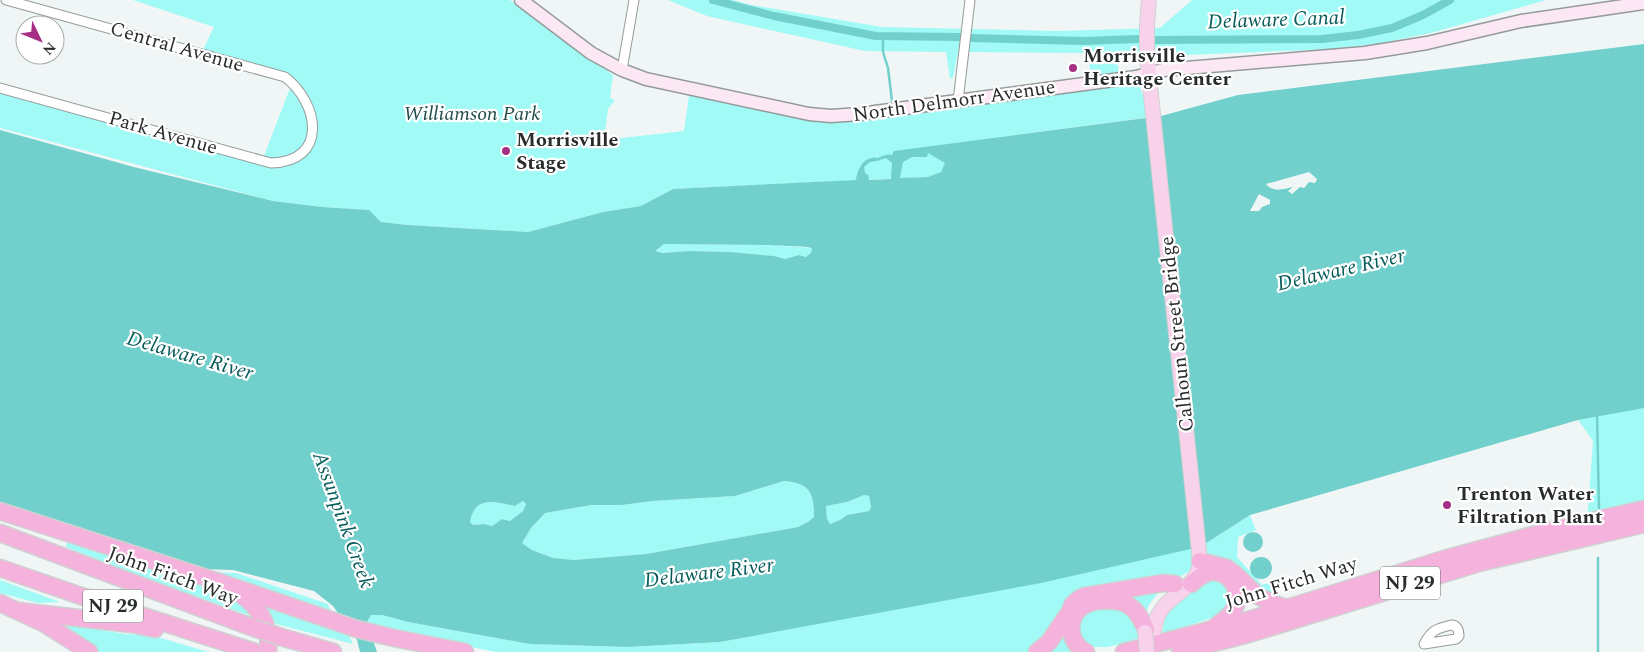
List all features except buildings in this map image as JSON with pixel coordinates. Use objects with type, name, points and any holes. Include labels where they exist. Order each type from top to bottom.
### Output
[{"type":"highway","name":"John Fitch Way","points":[[1124,652],[1218,640],[1287,608],[1433,562],[1548,531],[1644,509]]},
{"type":"highway","points":[[0,511],[357,629],[465,652]]},
{"type":"highway","name":"John Fitch Way","points":[[1180,652],[1294,620],[1464,567],[1644,524]]},
{"type":"highway","name":"John Fitch Way","points":[[0,535],[254,628],[331,652]]},
{"type":"highway","points":[[1200,560],[1227,568],[1258,596],[1287,608]]},
{"type":"highway","name":"NJ 29","points":[[0,568],[255,652]]},
{"type":"highway","points":[[1037,652],[1049,642],[1073,604],[1085,596],[1163,582],[1183,584],[1204,574],[1214,572],[1226,576],[1236,589],[1236,604],[1218,640]]},
{"type":"highway","points":[[222,583],[250,600],[261,615],[265,621],[268,652]]},
{"type":"highway","points":[[1086,652],[1073,640],[1071,626],[1072,619],[1078,610],[1088,603],[1111,600],[1127,604],[1138,614],[1148,631]]},
{"type":"highway","points":[[0,603],[45,624],[89,652]]},
{"type":"highway","points":[[18,611],[131,624],[236,646]]},
{"type":"main road","name":"North Delmorr Avenue","points":[[521,0],[591,53],[622,70],[646,79],[814,115],[860,114],[1136,76],[1164,70],[1365,53],[1412,46],[1521,21],[1644,3]]},
{"type":"main road","name":"Calhoun Street Bridge","points":[[1149,0],[1147,56],[1200,560]]},
{"type":"main road","points":[[1146,652],[1148,631],[1163,607],[1200,560]]},
{"type":"main road","points":[[1148,631],[1155,652]]},
{"type":"street","name":"Central Avenue","points":[[6,0],[284,77],[299,90],[309,106],[312,115],[313,132]]},
{"type":"street","points":[[622,70],[634,0]]},
{"type":"street","points":[[958,101],[970,0]]},
{"type":"street","name":"Park Avenue","points":[[0,88],[271,163],[280,163],[295,158],[306,148],[313,132]]},
{"type":"street","points":[[1418,652],[1424,644]]},
{"type":"green space","name":"Williamson Park","points":[[133,0],[510,0],[613,75],[610,98],[615,100],[608,109],[604,140],[684,131],[690,89],[805,113],[888,111],[1136,77],[1151,117],[1002,137],[982,152],[956,167],[928,177],[673,189],[641,206],[603,212],[528,232],[381,222],[368,210],[273,201],[0,128],[0,89],[262,161],[292,83],[201,54],[214,27]]},
{"type":"green space","points":[[668,0],[733,0],[751,5],[882,27],[1057,31],[1160,28],[1192,0],[1546,0],[1431,33],[1377,44],[1332,49],[1186,55],[1116,52],[1119,74],[1092,78],[1087,53],[958,52],[953,78],[950,79],[946,52],[865,51],[707,16]]},
{"type":"green space","points":[[664,244],[770,245],[812,248],[811,253],[806,257],[799,255],[785,259],[774,256],[730,252],[689,251],[662,253],[654,251]]},
{"type":"green space","points":[[1644,407],[1644,509],[1587,522],[1593,441],[1576,417]]},
{"type":"green space","points":[[784,481],[800,484],[805,487],[809,491],[813,502],[814,517],[798,527],[646,554],[574,560],[553,558],[532,550],[522,543],[531,528],[545,513],[591,505],[622,505],[652,501],[735,496]]},
{"type":"green space","points":[[864,495],[869,496],[871,507],[869,511],[847,515],[830,524],[827,520],[826,506],[847,502]]},
{"type":"green space","points":[[523,501],[526,504],[523,511],[510,521],[502,519],[493,526],[484,524],[473,525],[470,522],[476,508],[481,504],[493,502],[515,506]]},
{"type":"green space","points":[[1250,515],[1256,530],[1238,537],[1237,557],[1262,585],[1275,580],[1282,600],[1211,561],[1173,581],[1082,594],[1032,652],[496,652],[378,628],[367,622],[371,615],[382,615],[408,622],[530,644],[628,647],[720,642],[1205,544]]},
{"type":"green space","points":[[68,540],[243,599],[260,619],[163,585],[66,547]]},
{"type":"green space","points":[[206,572],[236,573],[328,604],[332,615]]},
{"type":"green space","points":[[1215,579],[1228,588],[1231,598],[1231,603],[1217,618],[1211,618],[1162,635],[1164,621],[1169,610],[1202,582]]},
{"type":"green space","points":[[0,580],[60,602],[38,603],[0,593]]},
{"type":"green space","points":[[1166,585],[1150,603],[1145,617],[1115,597]]},
{"type":"green space","points":[[264,602],[346,629],[353,644],[276,624]]},
{"type":"green space","points":[[1115,606],[1132,614],[1137,622],[1139,640],[1107,647],[1086,647],[1079,641],[1077,621],[1095,610]]},
{"type":"green space","points":[[1069,618],[1076,652],[1043,652]]},
{"type":"green space","points":[[52,622],[125,634],[154,636],[209,652],[99,652]]},
{"type":"water","points":[[1644,44],[1644,408],[1578,420],[1250,515],[1205,544],[1195,548],[1041,583],[720,642],[628,647],[530,644],[408,622],[382,615],[371,615],[367,622],[377,652],[360,652],[357,640],[333,606],[314,591],[233,570],[202,569],[0,503],[0,130],[134,167],[273,201],[369,210],[381,222],[528,232],[603,212],[641,206],[673,189],[856,180],[859,170],[865,161],[876,157],[892,155],[894,151],[1161,116],[1238,95]],"holes":[[[928,153],[945,163],[941,172],[928,177],[900,178],[903,162],[912,157],[927,157]],[[886,158],[892,163],[891,179],[869,180],[864,167],[870,162]],[[1309,172],[1317,179],[1315,183],[1309,182],[1304,188],[1300,187],[1292,194],[1288,191],[1293,187],[1279,190],[1266,184]],[[1259,194],[1270,200],[1270,204],[1262,207],[1259,211],[1250,211]],[[664,244],[770,245],[812,248],[811,253],[806,257],[799,255],[785,259],[774,256],[730,252],[689,251],[662,253],[655,251]],[[784,481],[800,484],[809,491],[813,502],[814,517],[798,527],[646,554],[574,560],[553,558],[532,550],[522,543],[531,528],[545,513],[591,505],[622,505],[652,501],[735,496]],[[864,495],[869,496],[871,507],[869,511],[847,515],[830,524],[827,519],[826,506],[847,502]],[[523,501],[526,504],[523,511],[510,521],[502,519],[492,526],[484,524],[473,525],[470,522],[476,508],[481,504],[493,502],[515,506]]]},
{"type":"water","points":[[1253,532],[1260,535],[1263,542],[1260,549],[1253,552],[1246,549],[1243,542],[1246,535]]},
{"type":"water","points":[[1261,557],[1269,560],[1272,568],[1269,576],[1261,579],[1253,576],[1250,568],[1253,560]]},
{"type":"waterway","name":"Delaware Canal","points":[[713,0],[774,16],[876,36],[959,37]]},
{"type":"waterway","name":"Delaware Canal","points":[[1155,40],[1322,39],[1358,35],[1392,28],[1423,15],[1450,0]]},
{"type":"waterway","points":[[883,36],[883,52],[888,68],[892,101]]},
{"type":"waterway","name":"Delaware Canal","points":[[972,38],[1084,41],[1137,39]]},
{"type":"waterway","points":[[1597,414],[1599,508]]},
{"type":"waterway","points":[[1598,558],[1598,652]]},
{"type":"place","name":"Morrisville Heritage Center","points":[[1073,68]]},
{"type":"place","name":"Morrisville Stage","points":[[506,151]]},
{"type":"place","name":"Trenton Water Filtration Plant","points":[[1447,505]]},
{"type":"water label","name":"Delaware River","points":[[1341,270]]},
{"type":"water label","name":"Delaware River","points":[[190,356]]},
{"type":"water label","name":"Assunpink Creek","points":[[343,520]]},
{"type":"water label","name":"Delaware River","points":[[709,573]]}]
